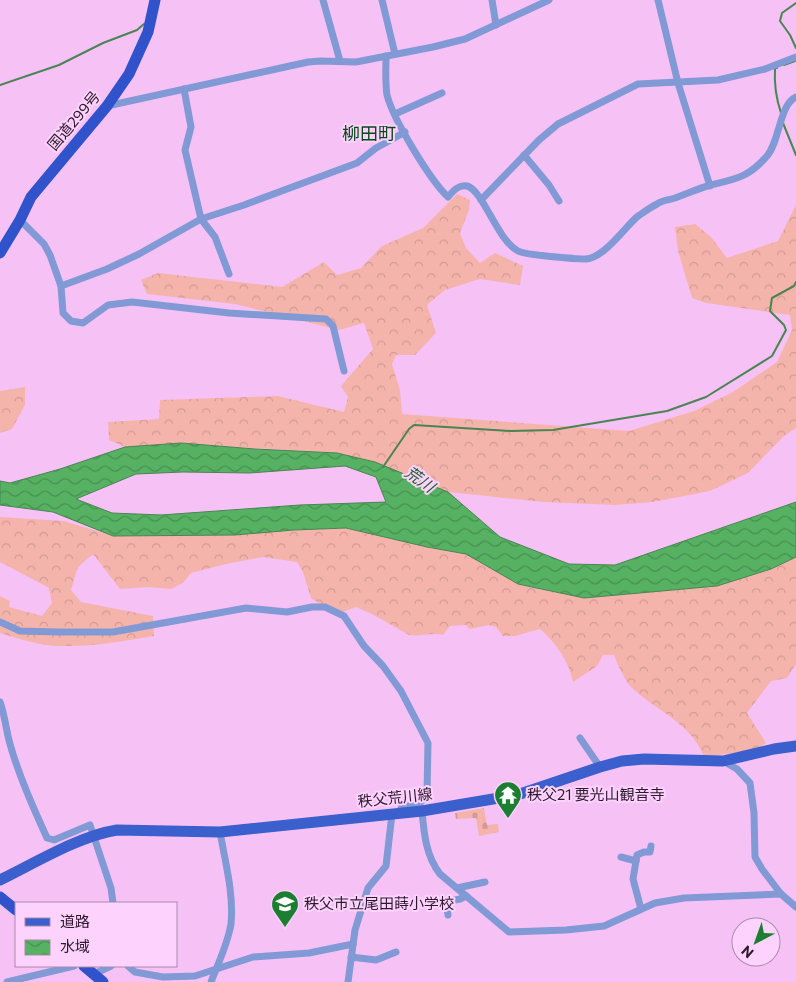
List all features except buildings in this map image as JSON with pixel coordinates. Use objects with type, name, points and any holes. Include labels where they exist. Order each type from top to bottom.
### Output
[{"type":"highway","name":"国道299号","points":[[0,254],[20,220],[31,196],[107,106],[129,74],[148,32],[155,0]]},
{"type":"highway","points":[[0,897],[15,909]]},
{"type":"highway","points":[[85,967],[103,982]]},
{"type":"main road","name":"秩父荒川線","points":[[0,880],[94,835],[117,830],[220,832],[422,811],[517,796],[622,761],[644,759],[723,761],[796,746]]},
{"type":"street","points":[[324,0],[340,61]]},
{"type":"street","points":[[382,0],[395,54]]},
{"type":"street","points":[[492,0],[496,25]]},
{"type":"street","points":[[107,106],[308,62],[356,62],[434,47],[465,38],[549,0]]},
{"type":"street","points":[[658,0],[678,83],[710,186]]},
{"type":"street","points":[[386,56],[387,94],[405,132],[439,188],[448,196],[455,189],[462,186],[471,188],[506,241],[520,252],[587,259],[599,254],[638,217],[659,202],[735,180],[748,174],[769,154],[785,108],[791,99],[796,97]]},
{"type":"street","points":[[480,200],[539,140],[558,124],[638,84],[718,80],[765,69],[796,57]]},
{"type":"street","points":[[184,88],[191,127],[185,150],[201,219],[215,237],[229,274]]},
{"type":"street","points":[[396,114],[442,93]]},
{"type":"street","points":[[61,286],[139,254],[201,219],[357,163],[376,148],[405,132]]},
{"type":"street","points":[[524,155],[559,201]]},
{"type":"street","points":[[20,220],[44,244],[50,255],[61,286],[63,313],[71,321],[83,322],[108,305],[132,302],[229,313],[326,319],[333,326],[344,371]]},
{"type":"street","points":[[0,622],[20,631],[114,632],[246,608],[286,612],[312,607],[325,607],[344,616],[364,646],[383,666],[401,692],[428,743],[427,795],[420,803],[401,808],[397,813],[386,866],[368,888],[355,930],[348,982]]},
{"type":"street","points":[[0,702],[6,720],[9,742],[18,769],[47,838],[54,840],[90,825],[111,888],[113,902]]},
{"type":"street","points":[[580,738],[600,767]]},
{"type":"street","points":[[723,761],[737,769],[750,783],[754,813],[755,857],[781,894],[796,907]]},
{"type":"street","points":[[422,811],[428,856],[440,874],[504,928],[515,932],[604,926],[655,903],[684,898],[781,894]]},
{"type":"street","points":[[211,982],[231,922],[230,895],[220,832]]},
{"type":"street","points":[[641,909],[633,879],[637,855],[650,852],[651,846]]},
{"type":"street","points":[[622,857],[636,861]]},
{"type":"street","points":[[457,888],[485,882]]},
{"type":"street","points":[[448,915],[446,902],[466,896]]},
{"type":"street","points":[[129,967],[135,972],[162,976],[195,976],[253,957],[309,953],[353,944]]},
{"type":"street","points":[[351,957],[376,960],[396,952]]},
{"type":"street","points":[[7,982],[70,967]]},
{"type":"street","points":[[94,974],[109,967]]},
{"type":"green space","points":[[457,194],[470,200],[469,210],[460,233],[466,248],[480,263],[495,253],[523,266],[520,285],[480,279],[445,290],[427,305],[436,333],[415,355],[396,355],[392,364],[400,390],[402,414],[629,431],[694,411],[733,392],[777,362],[792,330],[790,315],[706,303],[692,298],[678,251],[675,227],[695,224],[711,237],[727,258],[778,241],[796,205],[796,428],[784,436],[748,473],[710,491],[653,502],[615,505],[544,502],[448,492],[375,462],[337,453],[201,445],[125,447],[109,440],[108,422],[159,419],[160,400],[278,396],[344,412],[348,397],[341,386],[373,349],[364,323],[339,330],[235,304],[147,294],[141,280],[158,273],[282,287],[324,262],[337,275],[361,268],[382,246],[423,228]]},
{"type":"green space","points":[[25,387],[25,405],[12,429],[0,433],[0,391]]},
{"type":"green space","points":[[0,517],[64,521],[113,536],[235,535],[346,528],[466,554],[518,584],[584,598],[717,586],[771,569],[796,557],[796,664],[787,678],[771,681],[747,713],[766,743],[756,750],[704,757],[691,735],[682,726],[630,686],[614,655],[603,655],[597,666],[573,682],[561,653],[540,629],[515,636],[503,636],[496,627],[489,625],[469,629],[466,625],[450,626],[443,635],[409,635],[356,607],[343,612],[320,604],[311,598],[303,572],[297,562],[263,557],[191,573],[183,583],[171,589],[147,587],[120,589],[93,554],[78,567],[71,590],[81,602],[153,616],[154,636],[84,646],[53,646],[22,640],[0,633],[0,596],[10,601],[9,607],[42,616],[52,603],[49,588],[0,562]]},
{"type":"green space","points":[[484,808],[487,825],[498,824],[499,832],[479,836],[476,818],[456,819],[455,813]]},
{"type":"water","points":[[181,443],[337,453],[375,462],[448,492],[500,537],[569,564],[615,565],[796,502],[796,557],[771,569],[717,586],[584,598],[518,584],[466,554],[346,528],[235,535],[113,536],[53,512],[0,505],[0,481],[10,483],[60,469],[125,447]],"holes":[[[345,466],[376,477],[386,502],[300,505],[161,515],[112,513],[76,499],[136,474],[183,472],[250,473]]]},
{"type":"waterway","points":[[796,3],[782,13],[780,21],[796,48]]},
{"type":"waterway","points":[[0,85],[59,65],[103,43],[137,30],[144,24]]},
{"type":"waterway","points":[[784,65],[795,61]]},
{"type":"waterway","points":[[777,68],[775,68],[775,85],[781,113]]},
{"type":"waterway","points":[[783,123],[796,155]]},
{"type":"waterway","points":[[383,467],[409,429],[414,425],[511,431],[553,430],[667,411],[706,397],[772,356],[786,330],[784,325],[770,311],[772,298],[794,286],[796,282]]},
{"type":"place","name":"秩父21 要光山観音寺","points":[[508,819]]},
{"type":"place","name":"秩父市立尾田蒔小学校","points":[[285,928]]},
{"type":"district","name":"柳田町","points":[[369,134]]},
{"type":"water label","name":"荒川","points":[[420,479]]}]
